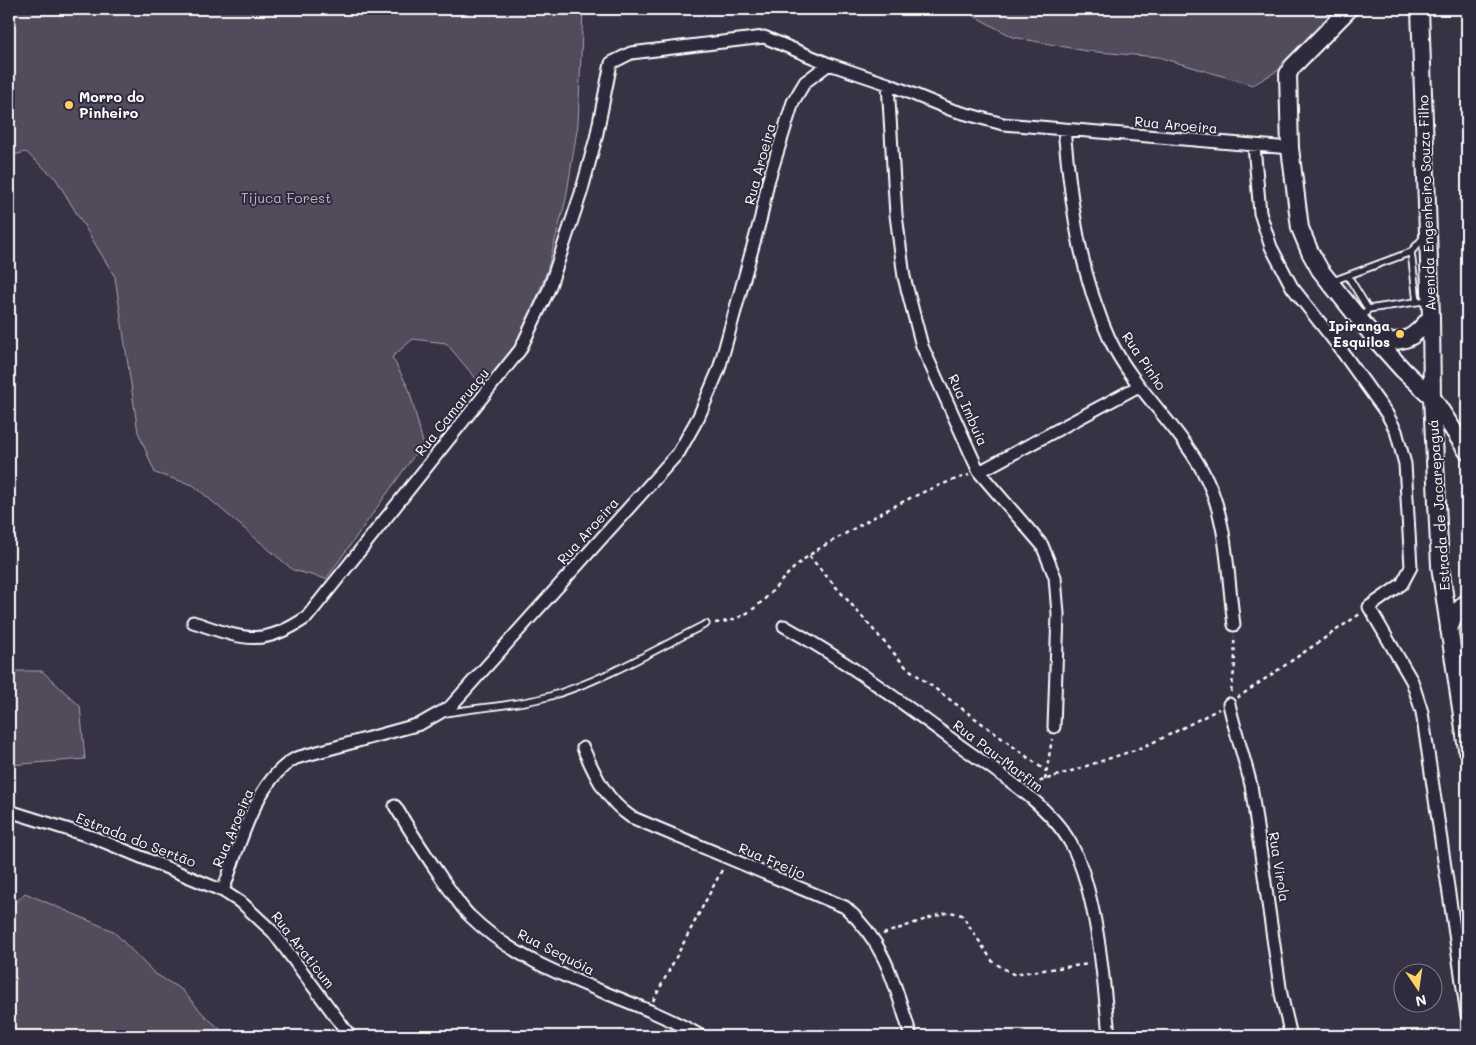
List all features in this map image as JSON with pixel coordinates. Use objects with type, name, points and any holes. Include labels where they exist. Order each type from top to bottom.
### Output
[{"type":"main road","points":[[1349,9],[1292,67],[1288,74],[1290,148],[1300,228],[1316,264],[1330,282],[1364,315],[1377,341],[1403,370],[1432,397],[1467,451]]},
{"type":"main road","name":"Avenida Engenheiro Souza Filho","points":[[1420,9],[1428,232],[1424,300],[1432,316],[1432,397]]},
{"type":"main road","points":[[1377,341],[1394,342],[1411,338],[1432,316]]},
{"type":"main road","name":"Estrada de Jacarepaguá","points":[[1432,397],[1440,566],[1467,749]]},
{"type":"main road","points":[[1449,629],[1455,614],[1467,602]]},
{"type":"street","name":"Rua Aroeira","points":[[607,83],[611,63],[631,53],[764,37],[829,64],[888,84],[952,110],[1003,124],[1290,148]]},
{"type":"street","name":"Rua Aroeira","points":[[223,891],[257,803],[276,772],[284,764],[296,758],[420,724],[450,707],[679,452],[699,416],[718,369],[762,217],[768,182],[793,102],[805,82],[829,64]]},
{"type":"street","name":"Rua Camaruaçu","points":[[192,622],[244,639],[269,636],[289,630],[307,618],[520,350],[537,319],[549,289],[581,192],[596,138],[607,83]]},
{"type":"street","name":"Rua Imbuia","points":[[888,84],[896,215],[904,277],[922,346],[979,472],[1042,545],[1055,578],[1058,614],[1054,727]]},
{"type":"street","name":"Rua Pinho","points":[[1064,130],[1071,205],[1083,264],[1095,303],[1111,341],[1139,386],[1168,419],[1203,471],[1212,493],[1222,528],[1234,625]]},
{"type":"street","points":[[1254,146],[1260,213],[1271,247],[1292,287],[1336,342],[1387,414],[1396,431],[1405,464],[1411,567],[1402,584],[1369,607],[1412,681],[1422,712],[1467,1015]]},
{"type":"street","points":[[979,472],[1139,386]]},
{"type":"street","name":"Rua Pau-Marfim","points":[[784,626],[852,667],[1019,789],[1038,806],[1070,843],[1087,889],[1101,963],[1109,1036]]},
{"type":"street","name":"Rua Virola","points":[[1229,704],[1237,740],[1243,753],[1251,785],[1281,994],[1291,1036]]},
{"type":"street","name":"Rua Freijo","points":[[583,748],[599,782],[620,810],[631,817],[845,908],[861,921],[873,937],[887,964],[911,1036]]},
{"type":"street","name":"Rua Sequóia","points":[[395,806],[418,844],[469,916],[508,945],[560,974],[649,1009],[701,1036]]},
{"type":"street","name":"Estrada do Sertão","points":[[9,811],[95,838],[223,891]]},
{"type":"street","name":"Rua Araticum","points":[[223,891],[243,904],[273,932],[350,1036]]},
{"type":"lane","points":[[1330,282],[1411,252],[1428,232]]},
{"type":"lane","points":[[1348,276],[1364,315],[1424,300],[1411,252]]},
{"type":"lane","points":[[440,714],[480,707],[510,705],[547,696],[593,680],[706,624]]},
{"type":"path","points":[[706,624],[740,618],[756,609],[781,581],[809,556],[892,506],[942,483],[979,472]]},
{"type":"path","points":[[809,556],[906,667],[1046,771]]},
{"type":"path","points":[[1019,789],[1146,746],[1229,704],[1369,607]]},
{"type":"path","points":[[1229,704],[1235,664],[1234,625]]},
{"type":"path","points":[[1045,780],[1054,727]]},
{"type":"path","points":[[649,1009],[728,858]]},
{"type":"path","points":[[873,937],[950,912],[962,915],[993,962],[1013,974],[1101,963]]},
{"type":"green space","name":"Tijuca Forest","points":[[9,9],[583,9],[578,124],[566,199],[547,271],[522,336],[482,386],[446,343],[413,339],[392,357],[409,389],[423,443],[326,579],[293,570],[193,485],[155,473],[138,432],[115,277],[56,179],[26,152],[9,156]]},
{"type":"green space","points":[[961,9],[1342,9],[1282,68],[1253,85],[1158,57],[1086,51],[1013,37]]},
{"type":"green space","points":[[9,671],[42,671],[80,706],[85,759],[9,765]]},
{"type":"green space","points":[[25,893],[113,931],[154,973],[182,990],[204,1015],[228,1036],[9,1036],[9,910]]},
{"type":"place","name":"Morro do Pinheiro","points":[[69,105]]},
{"type":"place","name":"Ipiranga Esquilos","points":[[1400,334]]}]
